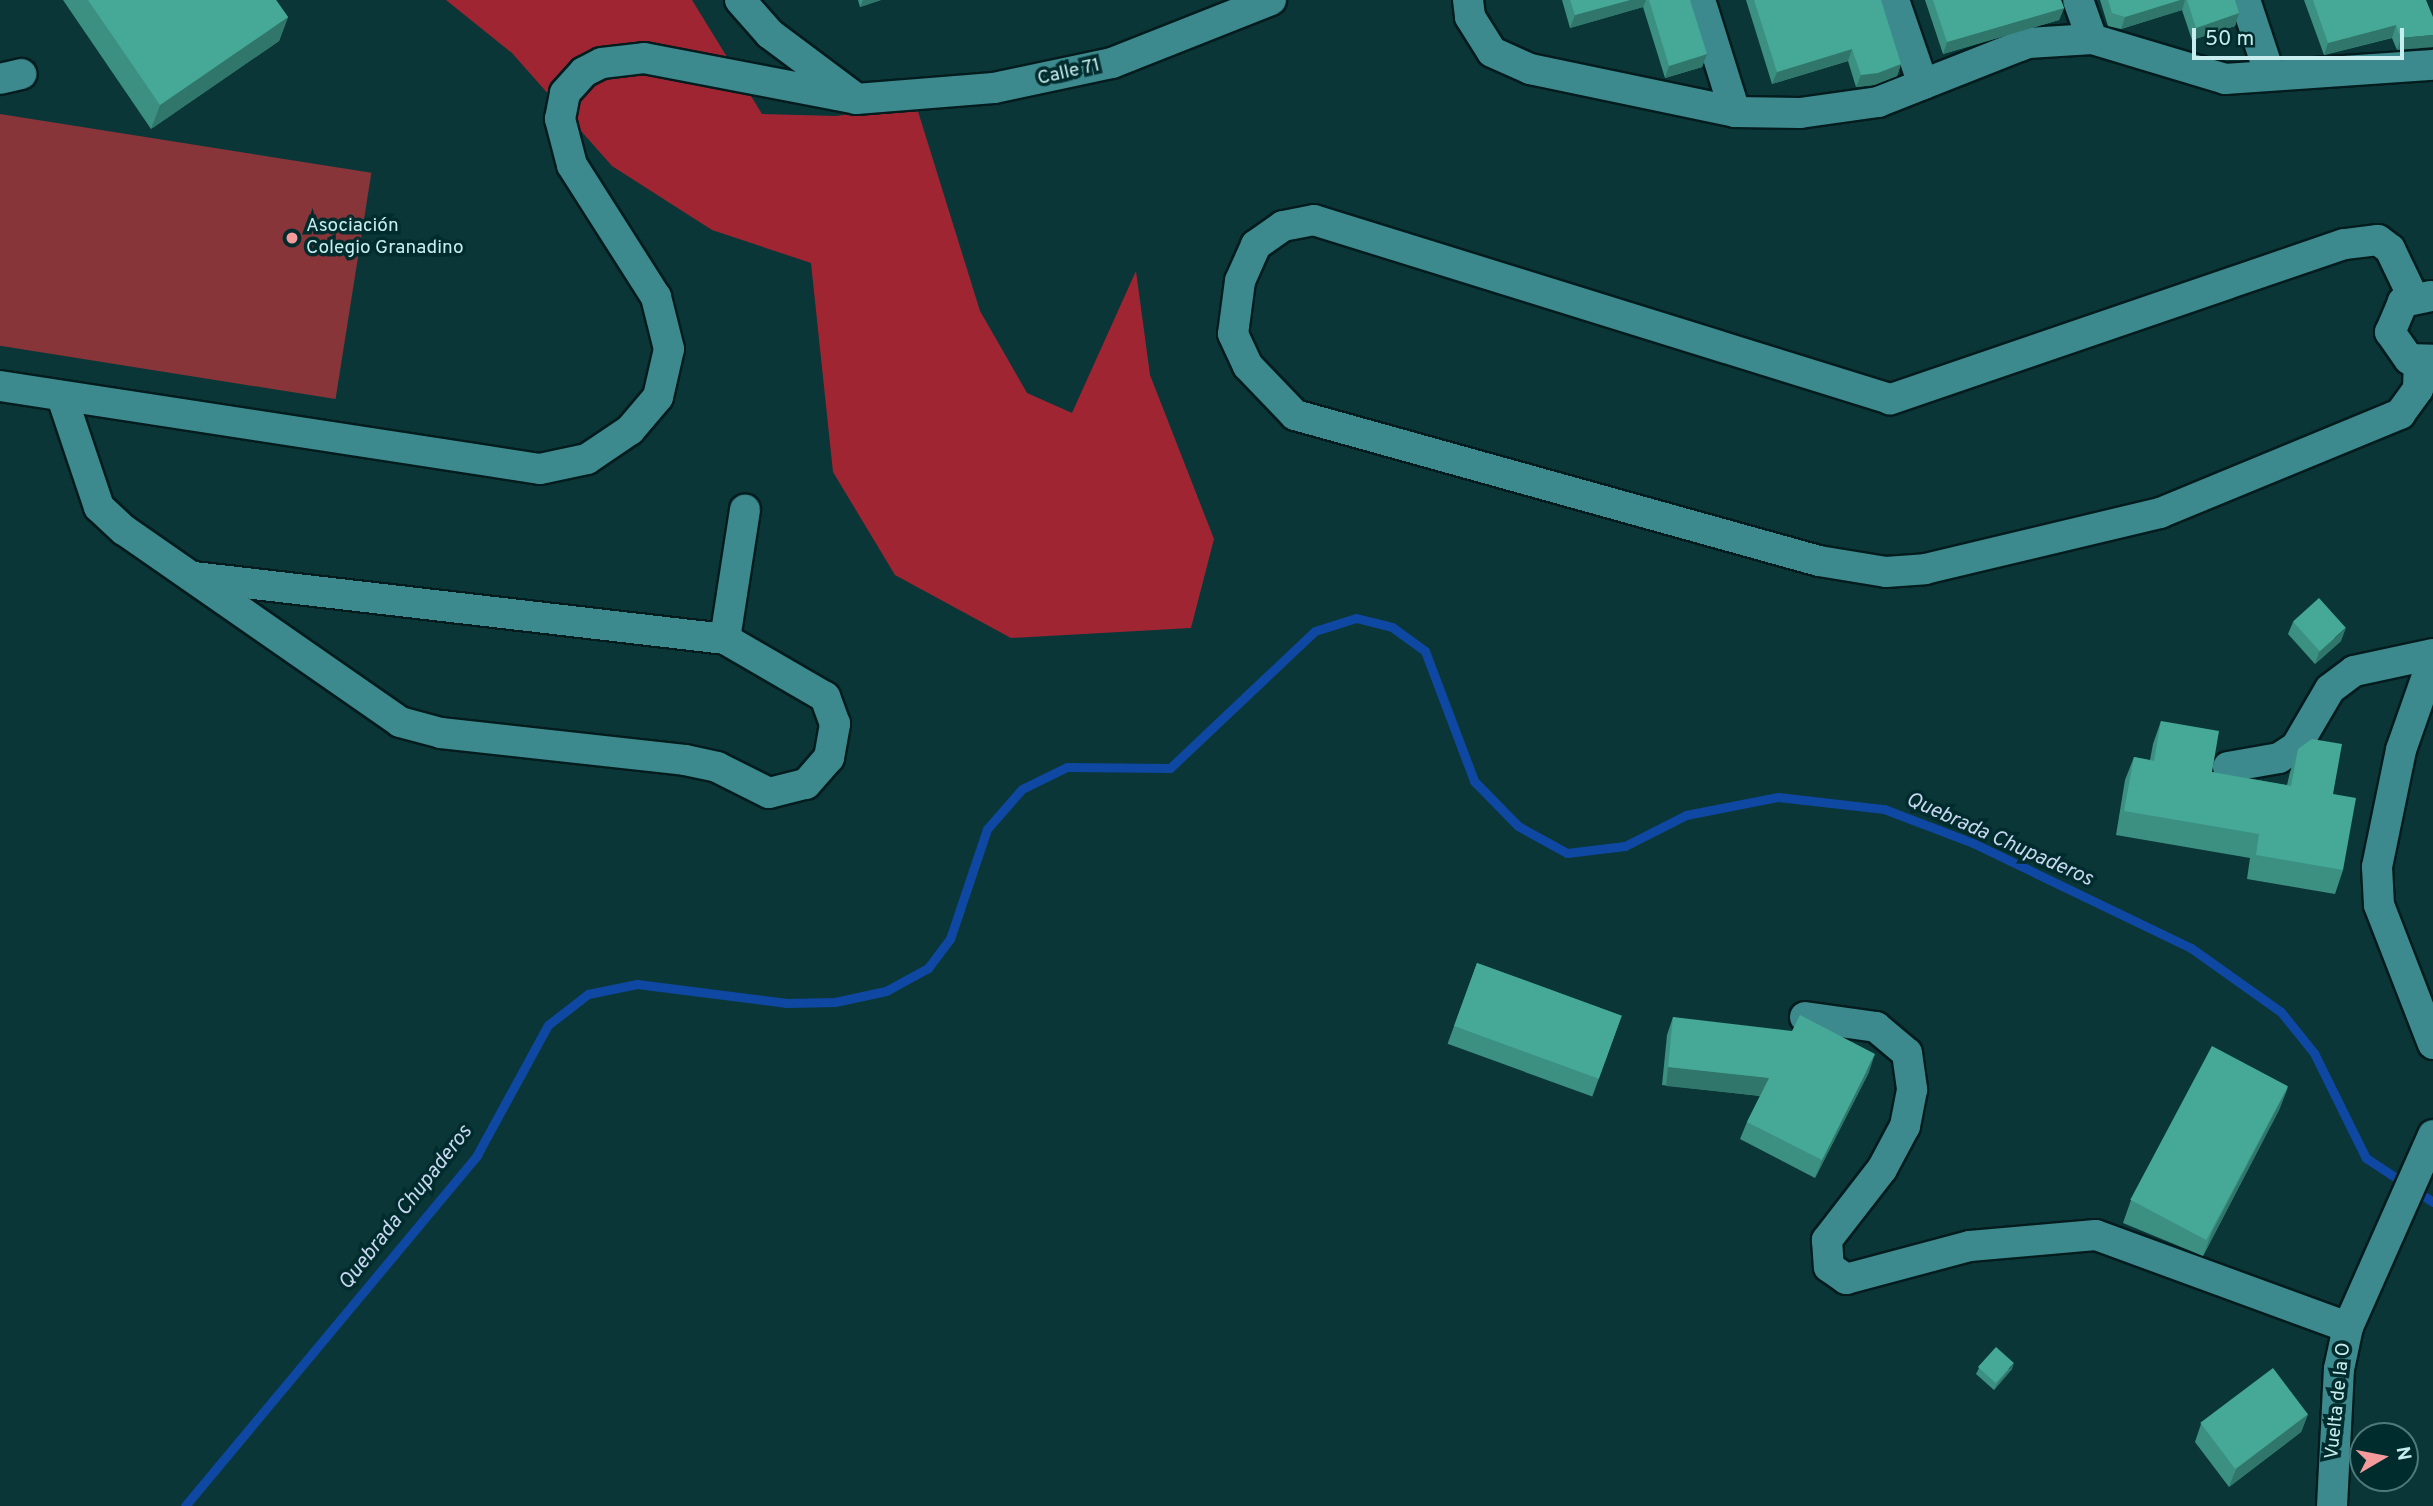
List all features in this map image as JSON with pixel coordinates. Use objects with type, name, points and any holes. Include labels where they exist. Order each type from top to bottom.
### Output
[{"type":"street","points":[[740,0],[770,34],[856,99]]},
{"type":"street","name":"Calle 71","points":[[0,386],[63,400],[540,469],[587,459],[630,430],[658,397],[669,349],[656,297],[572,165],[560,119],[565,93],[602,63],[644,58],[856,99],[1059,76],[1159,47],[1272,0]]},
{"type":"street","points":[[1468,0],[1470,18],[1492,52],[1521,65],[1735,112],[1826,110],[1878,102],[2028,43],[2092,39],[2225,79],[2433,65]]},
{"type":"street","points":[[1700,0],[1735,112]]},
{"type":"street","points":[[1894,0],[1923,85]]},
{"type":"street","points":[[2078,0],[2092,39]]},
{"type":"street","points":[[2245,0],[2270,75]]},
{"type":"street","points":[[1314,220],[1890,398],[2344,244],[2384,245],[2423,297],[2395,310],[2390,332],[2400,352],[2426,361],[2418,389],[2400,414],[2160,513],[1925,569],[1886,572],[1819,561],[1295,415],[1248,366],[1233,334],[1240,281],[1256,245],[1283,226],[1314,220]]},
{"type":"street","points":[[63,400],[99,507],[194,577],[400,722],[441,733],[685,760],[717,767],[769,793],[806,784],[829,758],[835,724],[825,697],[725,639],[194,577]]},
{"type":"street","points":[[725,639],[746,510]]},
{"type":"street","points":[[2228,767],[2279,758],[2296,747],[2330,689],[2354,671],[2433,656],[2401,750],[2376,867],[2379,905],[2433,1044]]},
{"type":"street","points":[[1805,1017],[1876,1027],[1908,1053],[1912,1090],[1905,1126],[1882,1169],[1826,1240],[1829,1267],[1846,1279],[1970,1246],[2096,1236],[2348,1327]]},
{"type":"street","name":"Vuelta de la O","points":[[2332,1506],[2339,1368],[2348,1327],[2393,1220],[2433,1135]]},
{"type":"shaded area","points":[[446,0],[692,0],[762,114],[836,116],[916,105],[980,311],[1027,393],[1072,413],[1136,271],[1150,375],[1214,539],[1191,628],[1011,638],[895,575],[833,472],[811,263],[712,230],[612,166],[512,53]]},
{"type":"shaded area","points":[[0,114],[371,173],[336,399],[0,346]]},
{"type":"building","points":[[88,0],[276,0],[288,17],[160,105]]},
{"type":"building","points":[[1570,0],[1630,0],[1575,15]]},
{"type":"building","points":[[1649,0],[1690,0],[1707,54],[1669,66]]},
{"type":"building","points":[[1754,0],[1881,0],[1901,64],[1878,73],[1861,75],[1852,49],[1777,72]]},
{"type":"building","points":[[1933,0],[2061,0],[2064,8],[1947,42]]},
{"type":"building","points":[[2108,0],[2180,0],[2125,17],[2112,13]]},
{"type":"building","points":[[2187,0],[2235,0],[2239,13],[2196,28]]},
{"type":"building","points":[[2313,0],[2426,0],[2433,17],[2433,35],[2401,38],[2396,25],[2328,43]]},
{"type":"building","points":[[2319,598],[2346,628],[2320,651],[2293,621]]},
{"type":"building","points":[[2161,721],[2219,731],[2212,772],[2291,786],[2298,749],[2312,739],[2342,744],[2333,794],[2356,798],[2343,870],[2256,855],[2259,834],[2124,811],[2134,757],[2154,761]]},
{"type":"building","points":[[1477,963],[1622,1016],[1599,1079],[1454,1026]]},
{"type":"building","points":[[1800,1015],[1875,1054],[1822,1160],[1747,1122],[1769,1078],[1668,1067],[1673,1017],[1792,1031]]},
{"type":"building","points":[[2212,1046],[2288,1086],[2206,1240],[2130,1200]]},
{"type":"building","points":[[1996,1347],[2014,1363],[1996,1383],[1978,1367]]},
{"type":"building","points":[[2273,1368],[2308,1414],[2235,1469],[2200,1423]]},
{"type":"waterway","name":"Quebrada Chupaderos","points":[[185,1506],[477,1155],[548,1025],[588,994],[637,984],[787,1003],[835,1002],[886,991],[928,968],[950,939],[987,829],[1022,789],[1067,767],[1170,768],[1315,631],[1356,618],[1392,627],[1425,651],[1474,781],[1518,826],[1567,853],[1625,846],[1686,815],[1778,797],[1884,809],[1973,843],[2191,948],[2281,1012],[2314,1053],[2366,1158],[2433,1202]]},
{"type":"place","name":"Asociación Colegio Granadino","points":[[292,238]]}]
